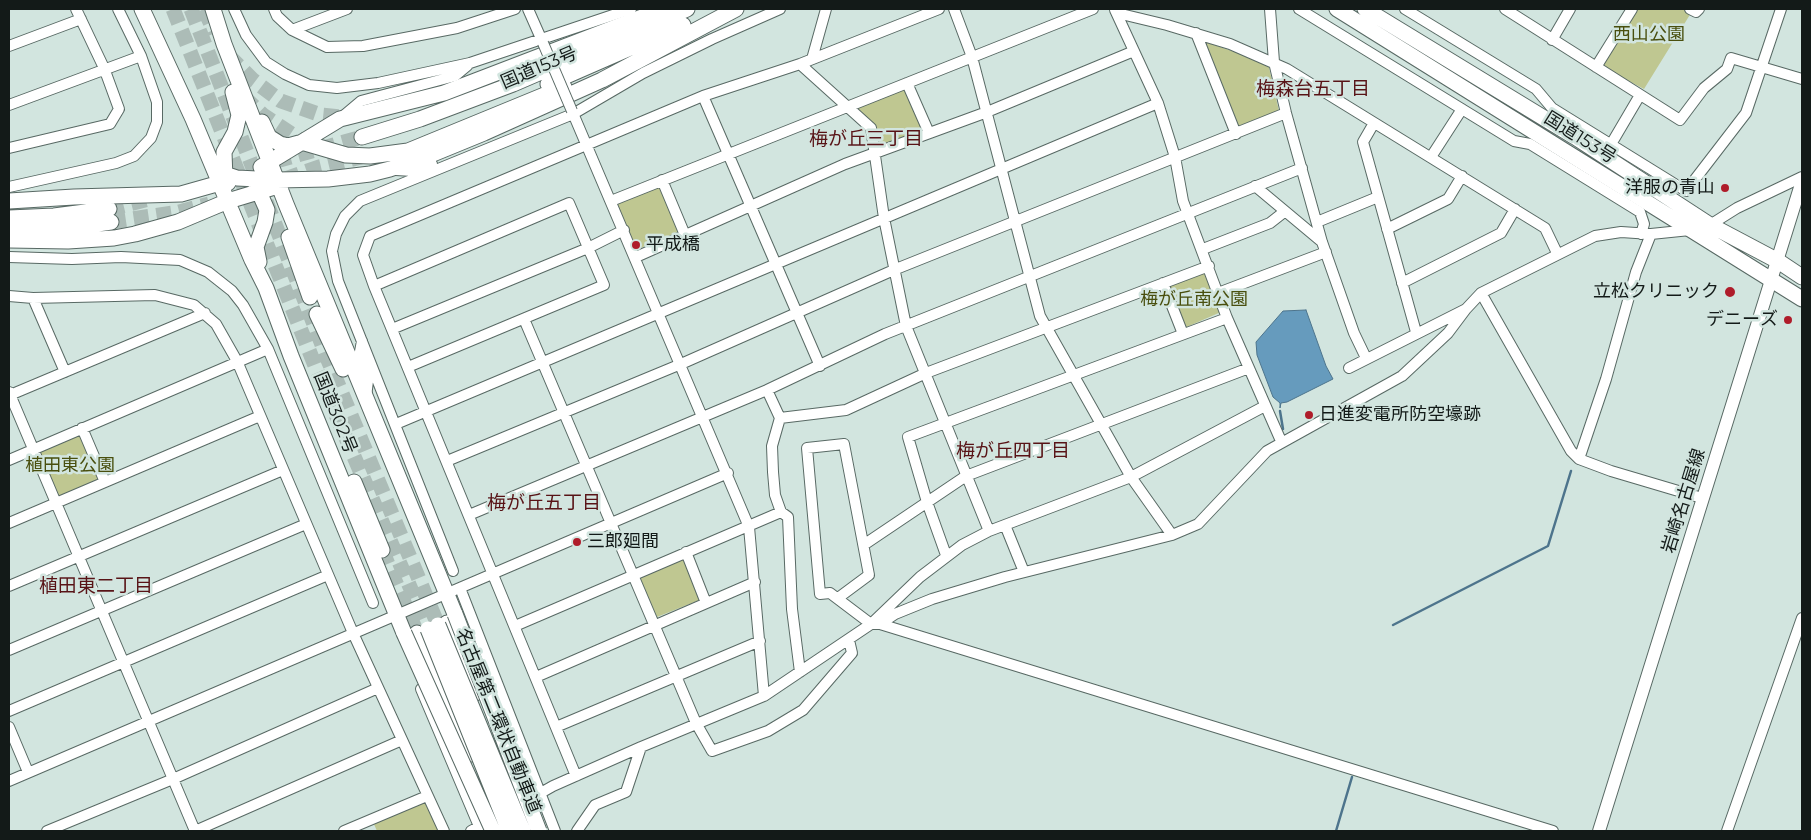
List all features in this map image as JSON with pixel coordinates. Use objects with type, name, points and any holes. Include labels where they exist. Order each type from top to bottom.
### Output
[{"type":"highway","name":"国道302号","points":[[142,9],[194,119],[224,177],[228,200],[252,260],[266,288],[393,616],[432,626],[539,831]]},
{"type":"highway","points":[[153,9],[178,62],[194,119]]},
{"type":"highway","points":[[9,202],[74,197],[181,194],[224,177],[270,164],[340,119],[444,93],[663,9]]},
{"type":"highway","name":"国道153号","points":[[362,136],[420,119],[513,84],[687,9]]},
{"type":"highway","name":"国道153号","points":[[370,155],[486,111],[721,9]]},
{"type":"highway","points":[[224,177],[280,190],[302,180],[370,174],[390,169],[423,158],[558,101],[602,80],[678,38],[736,9]]},
{"type":"highway","name":"国道153号","points":[[1337,9],[1558,154],[1690,230],[1802,299]]},
{"type":"highway","name":"国道153号","points":[[1365,9],[1575,130],[1710,225],[1778,261],[1802,277]]},
{"type":"highway","name":"国道302号","points":[[214,10],[224,44],[280,190],[365,400],[453,591],[432,626],[481,830]]},
{"type":"highway","points":[[214,10],[217,40],[239,115],[235,132],[224,152],[224,177]]},
{"type":"highway","points":[[366,120],[396,115],[456,99],[599,42],[628,35]]},
{"type":"highway","points":[[224,44],[237,60],[269,137],[280,144],[302,143],[346,155],[370,156],[408,151],[678,38]]},
{"type":"highway","points":[[9,240],[68,241],[121,237],[172,224],[228,200],[258,184],[270,164]]},
{"type":"highway","points":[[258,184],[267,210],[266,222],[256,246],[266,288]]},
{"type":"highway","points":[[280,190],[282,218],[315,309],[342,366],[412,536]]},
{"type":"highway","points":[[9,218],[110,216],[57,230],[9,229]]},
{"type":"highway","points":[[301,380],[316,398],[335,436],[382,550]]},
{"type":"highway","name":"名古屋第二環状自動車道","points":[[432,626],[506,788],[523,831]]},
{"type":"highway","name":"名古屋第二環状自動車道","points":[[432,626],[510,831]]},
{"type":"main road","name":"岩崎名古屋線","points":[[1599,831],[1802,179]]},
{"type":"street","points":[[9,148],[110,124],[119,109],[104,68],[76,9]]},
{"type":"street","points":[[9,187],[107,165],[134,156],[151,138],[157,122],[157,102],[141,56],[118,9]]},
{"type":"street","points":[[234,9],[246,35],[266,62],[285,74],[309,85],[337,88],[378,83],[470,64],[542,41],[631,9]]},
{"type":"street","points":[[274,9],[277,16],[292,30],[327,47],[363,46],[457,28],[515,9]]},
{"type":"street","points":[[292,30],[348,9]]},
{"type":"street","points":[[528,9],[660,313],[749,527],[764,696]]},
{"type":"street","points":[[453,571],[338,281],[332,260],[332,251],[336,234],[345,216],[360,201],[474,155],[573,112],[703,43],[780,9]]},
{"type":"street","points":[[812,59],[826,9]]},
{"type":"street","points":[[576,776],[374,286],[363,255],[370,236],[703,96],[800,64],[939,9]]},
{"type":"street","points":[[954,9],[972,57],[1040,316],[1131,477],[1172,535]]},
{"type":"street","points":[[611,201],[1093,9]]},
{"type":"street","points":[[1270,9],[1274,62],[1286,113],[1322,242],[1354,333],[1366,358]]},
{"type":"street","points":[[1299,9],[1514,141],[1530,144],[1558,154],[1640,212],[1646,234],[1606,379],[1579,459]]},
{"type":"street","points":[[1406,9],[1536,89],[1552,108],[1575,130],[1610,146],[1686,191],[1746,113],[1780,9]]},
{"type":"street","points":[[1505,9],[1680,120],[1704,88],[1727,70],[1730,58],[1802,79]]},
{"type":"street","points":[[1552,40],[1570,9]]},
{"type":"street","points":[[1596,67],[1632,9]]},
{"type":"street","points":[[1690,9],[1696,12],[1699,9]]},
{"type":"street","points":[[1116,11],[1196,33],[1230,44],[1274,62],[1545,228],[1557,253]]},
{"type":"street","points":[[1116,11],[1158,103],[1175,157],[1183,201],[1203,249],[1227,318],[1281,441]]},
{"type":"street","points":[[9,46],[81,19]]},
{"type":"street","points":[[1196,33],[1236,134]]},
{"type":"street","points":[[636,257],[875,152],[987,112],[1134,51]]},
{"type":"street","points":[[9,104],[141,56]]},
{"type":"street","points":[[340,119],[362,100],[455,76],[470,64]]},
{"type":"street","points":[[800,64],[871,128],[884,218],[906,326],[989,531]]},
{"type":"street","points":[[907,83],[929,133]]},
{"type":"street","points":[[1610,146],[1640,95]]},
{"type":"street","points":[[703,96],[820,366]]},
{"type":"street","points":[[396,424],[1158,103]]},
{"type":"street","points":[[1431,157],[1462,109]]},
{"type":"street","points":[[446,461],[681,364],[1016,220],[1286,113]]},
{"type":"street","points":[[1374,123],[1363,142],[1416,332]]},
{"type":"street","points":[[390,169],[413,171],[460,154],[474,155]]},
{"type":"street","points":[[469,515],[768,390],[906,326],[1302,168]]},
{"type":"street","points":[[1387,229],[1448,199],[1462,176]]},
{"type":"street","points":[[1710,225],[1737,208],[1802,179]]},
{"type":"street","points":[[662,180],[685,235]]},
{"type":"street","points":[[1255,186],[1322,242]]},
{"type":"street","points":[[1317,222],[1378,197]]},
{"type":"street","points":[[374,286],[569,203],[604,286],[408,367]]},
{"type":"street","points":[[1402,283],[1501,233],[1515,209]]},
{"type":"street","points":[[1203,249],[1270,223],[1284,212]]},
{"type":"street","points":[[392,329],[588,248],[624,230]]},
{"type":"street","points":[[393,616],[481,830],[540,793],[641,747],[764,696],[849,640],[895,614],[932,600],[1024,572],[1172,535],[1198,524],[1250,468],[1281,441],[1402,376],[1448,333],[1466,308],[1481,293],[1557,253],[1595,236],[1621,232],[1646,234],[1690,230]]},
{"type":"street","points":[[1218,293],[1326,252]]},
{"type":"street","points":[[9,257],[72,259],[121,257],[180,260],[208,272],[232,291],[243,305],[268,349],[373,603]]},
{"type":"street","points":[[780,418],[846,410],[926,373],[1209,266]]},
{"type":"street","points":[[1163,284],[1183,334]]},
{"type":"street","points":[[1481,293],[1572,451],[1579,459],[1611,471],[1702,498]]},
{"type":"street","points":[[9,296],[33,298],[155,295],[194,305],[216,324],[237,361],[353,633],[444,831]]},
{"type":"street","points":[[33,298],[65,372]]},
{"type":"street","points":[[1349,368],[1466,308]]},
{"type":"street","points":[[205,313],[9,394],[195,831],[402,740]]},
{"type":"street","points":[[946,555],[927,502],[908,437],[946,425],[1227,318]]},
{"type":"street","points":[[524,319],[696,724],[712,751],[768,731],[802,710],[852,653],[849,640]]},
{"type":"street","points":[[362,340],[359,357],[368,382],[365,400]]},
{"type":"street","points":[[9,460],[268,349]]},
{"type":"street","points":[[864,544],[966,476],[1249,368]]},
{"type":"street","points":[[768,390],[780,418],[772,446],[775,495],[781,512],[788,517],[792,609],[800,672]]},
{"type":"street","points":[[875,624],[946,555],[989,531],[1131,477],[1266,406]]},
{"type":"street","points":[[9,523],[260,416]]},
{"type":"street","points":[[82,428],[105,482]]},
{"type":"street","points":[[838,598],[869,575],[844,444],[807,448],[820,594],[830,593],[875,624],[1553,831]]},
{"type":"street","points":[[9,586],[283,470]]},
{"type":"street","points":[[9,781],[728,473]]},
{"type":"street","points":[[515,626],[781,512]]},
{"type":"street","points":[[9,650],[306,524]]},
{"type":"street","points":[[1005,525],[1024,572]]},
{"type":"street","points":[[686,552],[706,603]]},
{"type":"street","points":[[9,711],[328,575]]},
{"type":"street","points":[[536,677],[754,582]]},
{"type":"street","points":[[453,591],[555,831]]},
{"type":"street","points":[[1727,831],[1802,618]]},
{"type":"street","points":[[556,727],[675,675],[760,641]]},
{"type":"street","points":[[47,831],[173,779],[378,688]]},
{"type":"street","points":[[9,727],[28,772]]},
{"type":"street","points":[[577,831],[596,805],[626,792],[641,747]]},
{"type":"street","points":[[344,831],[427,796]]},
{"type":"street","points":[[370,820],[374,831]]},
{"type":"green space","name":"西山公園","points":[[1637,9],[1684,9],[1691,13],[1644,89],[1602,67]]},
{"type":"green space","points":[[1205,42],[1268,63],[1279,111],[1238,126]]},
{"type":"green space","points":[[906,85],[926,132],[880,148],[852,104]]},
{"type":"green space","points":[[661,182],[681,231],[636,250],[615,201]]},
{"type":"green space","name":"梅が丘南公園","points":[[1205,271],[1221,312],[1182,329],[1167,288],[1170,284]]},
{"type":"green space","name":"植田東公園","points":[[78,434],[82,435],[101,478],[99,482],[57,497],[39,453],[40,450]]},
{"type":"green space","points":[[684,556],[702,599],[657,617],[639,576]]},
{"type":"green space","points":[[425,799],[440,831],[377,831],[373,822]]},
{"type":"water","points":[[1306,310],[1326,366],[1333,379],[1287,402],[1281,403],[1280,408],[1280,403],[1273,397],[1257,355],[1256,342],[1283,311]]},
{"type":"waterway","points":[[1280,411],[1283,429]]},
{"type":"waterway","points":[[1393,625],[1548,546],[1571,471]]},
{"type":"waterway","points":[[1336,831],[1352,777]]},
{"type":"tunnel","points":[[173,9],[316,368],[428,629]]},
{"type":"tunnel","points":[[191,9],[328,360],[438,625]]},
{"type":"tunnel","points":[[204,9],[215,33]]},
{"type":"tunnel","points":[[228,55],[253,80],[281,101],[321,115],[350,118]]},
{"type":"tunnel","points":[[243,96],[263,115],[305,143]]},
{"type":"tunnel","points":[[276,161],[362,137]]},
{"type":"tunnel","points":[[285,179],[319,167],[361,157]]},
{"type":"tunnel","points":[[109,209],[153,198]]},
{"type":"tunnel","points":[[111,222],[179,212],[209,204]]},
{"type":"tunnel","points":[[382,550],[417,633]]},
{"type":"place","name":"洋服の青山","points":[[1725,188]]},
{"type":"place","name":"平成橋","points":[[636,245]]},
{"type":"place","name":"立松クリニック","points":[[1730,292]]},
{"type":"place","name":"デニーズ","points":[[1788,320]]},
{"type":"place","name":"日進変電所防空壕跡","points":[[1309,415]]},
{"type":"place","name":"三郎廻間","points":[[577,542]]},
{"type":"district","name":"梅森台五丁目","points":[[1313,89]]},
{"type":"district","name":"梅が丘三丁目","points":[[866,139]]},
{"type":"district","name":"梅が丘四丁目","points":[[1013,451]]},
{"type":"district","name":"梅が丘五丁目","points":[[544,503]]},
{"type":"district","name":"植田東二丁目","points":[[96,586]]}]
